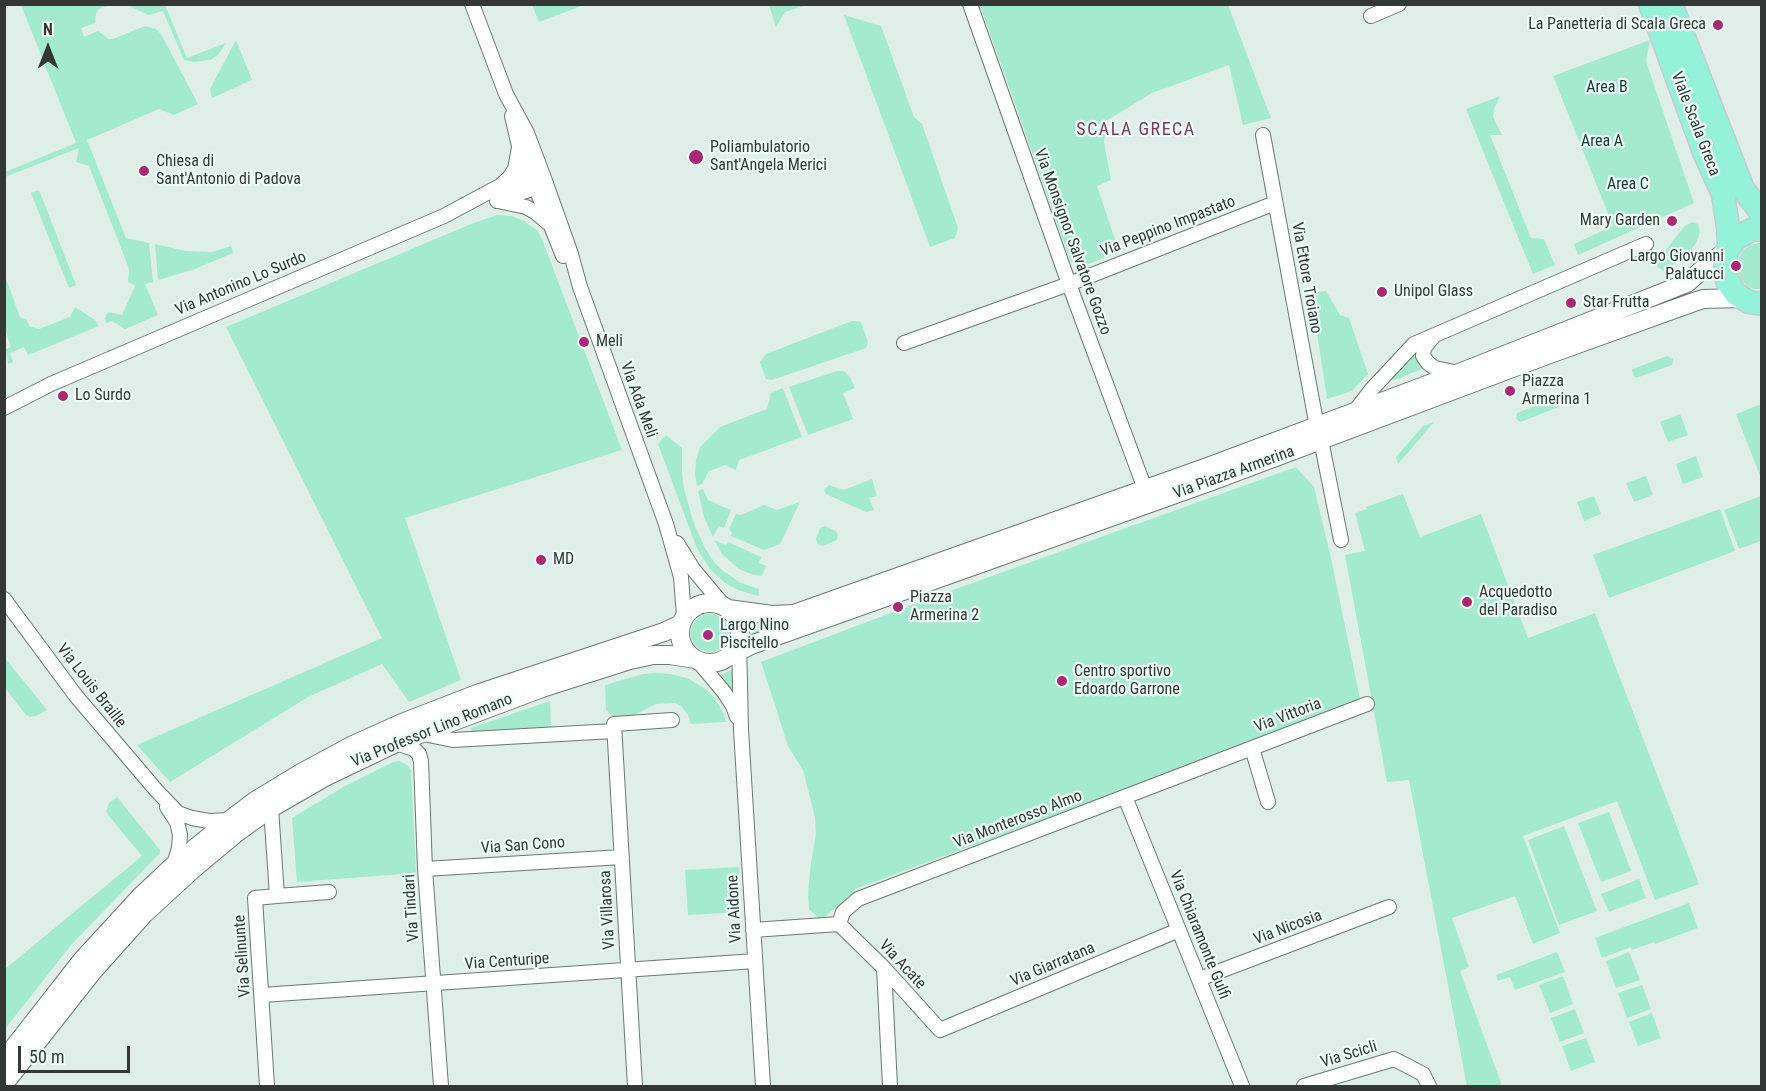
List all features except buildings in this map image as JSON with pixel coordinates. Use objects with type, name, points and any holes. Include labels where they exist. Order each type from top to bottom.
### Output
[{"type":"main road","name":"Viale Scala Greca","points":[[1650,4],[1704,152],[1723,194],[1728,227],[1725,274],[1731,288],[1753,305]]},
{"type":"main road","name":"Viale Scala Greca","points":[[1671,4],[1743,189],[1761,214]]},
{"type":"main road","points":[[1728,249],[1742,234],[1761,229]]},
{"type":"street","points":[[472,4],[506,94],[519,146],[571,254],[580,287]]},
{"type":"street","name":"Via Monsignor Salvatore Gozzo","points":[[970,4],[1069,284],[1145,489]]},
{"type":"street","points":[[1371,16],[1399,4]]},
{"type":"street","points":[[506,94],[527,133],[536,181],[549,225],[580,287]]},
{"type":"street","name":"Via Ettore Troiano","points":[[1263,135],[1341,540]]},
{"type":"street","points":[[497,194],[515,169],[519,146]]},
{"type":"street","points":[[1698,273],[1712,254],[1718,239],[1718,210],[1704,152]]},
{"type":"street","points":[[497,194],[536,181]]},
{"type":"street","points":[[497,194],[535,212],[549,225]]},
{"type":"street","name":"Via Antonino Lo Surdo","points":[[51,384],[497,194]]},
{"type":"street","name":"Via Peppino Impastato","points":[[904,343],[1069,284],[1275,203]]},
{"type":"street","points":[[1353,413],[1414,344],[1646,244]]},
{"type":"street","name":"Via Piazza Armerina","points":[[736,649],[1209,482],[1319,434],[1353,413],[1687,283],[1728,249]]},
{"type":"street","name":"Via Ada Meli","points":[[580,287],[666,524]]},
{"type":"street","name":"Via Piazza Armerina","points":[[726,607],[772,615],[794,614],[1145,489],[1319,434],[1703,299],[1753,305]]},
{"type":"street","points":[[1437,333],[1424,348],[1423,356],[1435,368],[1459,373]]},
{"type":"street","points":[[4,397],[51,384]]},
{"type":"street","points":[[4,408],[51,384]]},
{"type":"street","points":[[666,524],[693,569],[737,619],[740,633],[736,649],[741,730]]},
{"type":"street","points":[[666,524],[681,578],[683,620],[680,634],[682,644],[687,653],[713,677],[733,706],[741,730]]},
{"type":"street","name":"Via Louis Braille","points":[[4,599],[76,696],[156,790]]},
{"type":"street","points":[[683,620],[689,611],[702,604],[717,604],[726,607]]},
{"type":"street","name":"Via Professor Lino Romano","points":[[4,1060],[83,958],[141,896],[174,865],[255,801],[302,772],[353,745],[402,723],[477,694],[664,632],[683,620]]},
{"type":"street","points":[[697,660],[713,663],[736,649]]},
{"type":"street","name":"Via Professor Lino Romano","points":[[4,1084],[93,970],[144,914],[193,868],[271,808],[325,777],[396,743],[542,688],[653,655],[670,655],[697,660]]},
{"type":"street","name":"Via Vittoria","points":[[1222,760],[1367,704]]},
{"type":"street","points":[[422,732],[453,740],[614,731],[614,724],[672,720]]},
{"type":"street","name":"Via Aidone","points":[[741,730],[763,1086]]},
{"type":"street","name":"Via Villarosa","points":[[614,731],[635,1086]]},
{"type":"street","name":"Via Tindari","points":[[396,743],[414,749],[422,760],[425,869],[441,1086]]},
{"type":"street","points":[[1252,748],[1268,802]]},
{"type":"street","name":"Via Monterosso Almo","points":[[838,924],[843,912],[858,899],[1222,760]]},
{"type":"street","points":[[156,790],[178,813],[209,821],[230,819]]},
{"type":"street","points":[[156,790],[177,822],[180,836],[174,865]]},
{"type":"street","name":"Via Chiaramonte Gulfi","points":[[1125,797],[1242,1086]]},
{"type":"street","points":[[271,808],[277,896],[329,892]]},
{"type":"street","name":"Via San Cono","points":[[425,869],[622,857]]},
{"type":"street","name":"Via Selinunte","points":[[267,1086],[255,898],[277,896]]},
{"type":"street","name":"Via Nicosia","points":[[1199,980],[1389,907]]},
{"type":"street","points":[[753,930],[838,924]]},
{"type":"street","name":"Via Acate","points":[[838,924],[884,968],[940,1030]]},
{"type":"street","name":"Via Giarratana","points":[[940,1030],[1179,930]]},
{"type":"street","name":"Via Centuripe","points":[[262,995],[755,961]]},
{"type":"street","points":[[884,968],[890,1086]]},
{"type":"street","name":"Via Scicli","points":[[1304,1086],[1394,1059],[1423,1074],[1429,1086]]},
{"type":"green space","points":[[769,4],[807,5],[785,12],[776,27]]},
{"type":"green space","points":[[21,5],[109,5],[99,9],[95,23],[81,28],[84,37],[98,31],[109,39],[113,39],[145,26],[156,29],[161,34],[198,104],[174,115],[159,109],[87,140],[126,238],[149,243],[153,282],[145,284],[158,315],[125,329],[112,321],[107,323],[105,318],[108,312],[122,315],[135,286],[128,282],[128,266],[89,166],[76,162],[79,148],[5,177],[5,172],[76,143]]},
{"type":"green space","points":[[127,5],[165,5],[187,58],[226,43],[218,55],[210,60],[194,62],[184,60],[163,11],[149,15]]},
{"type":"green space","points":[[532,5],[584,5],[539,22]]},
{"type":"green space","points":[[980,5],[1228,5],[1271,118],[1243,125],[1229,65],[1152,93],[1106,121],[1104,142],[1111,180],[1097,186],[1119,252],[1086,265],[1071,262]]},
{"type":"green space","points":[[844,15],[881,26],[914,117],[922,124],[958,228],[955,238],[930,247]]},
{"type":"green space","points":[[236,40],[252,80],[212,98],[210,89]]},
{"type":"green space","points":[[1650,40],[1646,61],[1694,203],[1578,255],[1574,244],[1613,226],[1553,76]]},
{"type":"green space","points":[[1500,96],[1493,117],[1502,135],[1490,135],[1531,238],[1544,239],[1555,265],[1533,274],[1466,109]]},
{"type":"green space","points":[[39,190],[76,285],[69,288],[31,193]]},
{"type":"green space","points":[[497,215],[512,216],[524,221],[537,230],[542,239],[622,450],[405,518],[461,680],[409,702],[382,664],[308,697],[170,782],[137,745],[382,638],[226,327]]},
{"type":"green space","points":[[1692,222],[1698,224],[1700,232],[1688,254],[1665,271],[1658,268],[1657,263],[1674,239],[1685,226]]},
{"type":"green space","points":[[1761,243],[1761,289],[1754,289],[1741,280],[1737,265],[1743,250]]},
{"type":"green space","points":[[155,244],[185,251],[213,252],[231,246],[233,253],[192,270],[158,280]]},
{"type":"green space","points":[[5,276],[20,317],[27,320],[29,326],[39,329],[70,317],[75,307],[95,320],[99,326],[28,355],[24,347],[10,353],[13,362],[8,364],[6,349],[11,347],[5,329]]},
{"type":"green space","points":[[1326,291],[1340,315],[1349,318],[1368,374],[1352,391],[1327,399],[1311,293]]},
{"type":"green space","points":[[852,321],[861,322],[868,342],[866,348],[772,380],[766,379],[760,362],[766,354]]},
{"type":"green space","points":[[1418,347],[1424,368],[1395,380],[1391,379],[1390,377]]},
{"type":"green space","points":[[1667,356],[1673,359],[1672,365],[1636,378],[1634,376],[1633,369]]},
{"type":"green space","points":[[837,371],[844,371],[855,388],[843,393],[853,419],[808,435],[789,387]]},
{"type":"green space","points":[[783,388],[802,437],[739,460],[736,470],[725,465],[709,471],[702,484],[697,486],[696,460],[700,447],[720,427],[767,409],[771,393]]},
{"type":"green space","points":[[1563,395],[1568,397],[1566,404],[1521,422],[1516,419],[1517,413]]},
{"type":"green space","points":[[1761,404],[1761,478],[1736,414]]},
{"type":"green space","points":[[1680,414],[1688,435],[1668,442],[1660,422]]},
{"type":"green space","points":[[1434,422],[1398,464],[1396,457],[1423,426]]},
{"type":"green space","points":[[666,435],[682,448],[684,489],[694,524],[705,548],[723,571],[741,583],[759,589],[758,596],[725,583],[711,570],[702,557],[658,444]]},
{"type":"green space","points":[[1696,456],[1703,477],[1683,484],[1676,464]]},
{"type":"green space","name":"Centro sportivo Edoardo Garrone","points":[[1296,467],[1314,487],[1360,699],[1220,754],[855,889],[821,920],[809,909],[808,893],[816,834],[815,817],[803,770],[788,746],[761,662],[925,600]]},
{"type":"green space","points":[[1646,476],[1653,495],[1634,502],[1626,483]]},
{"type":"green space","points":[[872,479],[877,496],[869,498],[874,510],[866,512],[826,494],[824,490],[829,485],[844,490]]},
{"type":"green space","points":[[703,489],[708,500],[731,510],[724,528],[719,526],[713,537],[704,517],[698,491]]},
{"type":"green space","points":[[1403,494],[1420,537],[1481,514],[1528,638],[1595,613],[1699,884],[1655,900],[1617,801],[1523,836],[1560,933],[1533,944],[1515,896],[1452,918],[1469,967],[1460,971],[1502,1086],[1467,1086],[1409,780],[1387,782],[1345,555],[1365,551],[1355,513]]},
{"type":"green space","points":[[1594,496],[1601,514],[1584,521],[1577,502]]},
{"type":"green space","points":[[1761,496],[1761,541],[1739,549],[1724,510]]},
{"type":"green space","points":[[800,502],[780,544],[764,550],[731,536],[729,529],[736,514],[741,515],[764,505],[777,510]]},
{"type":"green space","points":[[1720,509],[1735,551],[1609,598],[1593,555]]},
{"type":"green space","points":[[825,526],[836,531],[838,535],[837,540],[823,546],[818,544],[816,539],[820,528]]},
{"type":"green space","points":[[714,540],[726,545],[728,542],[761,557],[759,563],[766,566],[762,576],[739,569],[722,554]]},
{"type":"green space","points":[[710,614],[723,620],[729,633],[723,646],[710,652],[697,646],[691,633],[697,620]]},
{"type":"green space","points":[[751,622],[776,624],[799,622],[752,638]]},
{"type":"green space","points":[[4,658],[47,710],[36,716],[26,715],[5,688]]},
{"type":"green space","points":[[732,670],[734,698],[718,676]]},
{"type":"green space","points":[[656,673],[687,678],[707,690],[714,697],[726,722],[691,724],[688,715],[681,706],[675,703],[656,704],[619,720],[613,718],[606,709],[605,685],[643,674]]},
{"type":"green space","points":[[550,701],[551,727],[472,732],[471,728]]},
{"type":"green space","points":[[400,761],[411,770],[416,873],[297,882],[292,818],[345,786],[393,762]]},
{"type":"green space","points":[[117,797],[160,850],[160,853],[71,945],[5,1029],[5,969],[142,856],[106,811],[109,803]]},
{"type":"green space","points":[[1609,812],[1631,871],[1601,882],[1578,823]]},
{"type":"green space","points":[[1564,826],[1597,911],[1559,925],[1528,840]]},
{"type":"green space","points":[[739,867],[741,912],[688,915],[685,870]]},
{"type":"green space","points":[[1639,879],[1646,898],[1609,912],[1601,894]]},
{"type":"green space","points":[[1689,903],[1698,928],[1655,944],[1654,942],[1632,950],[1631,947],[1602,958],[1595,938]]},
{"type":"green space","points":[[1557,952],[1565,972],[1515,990],[1510,977],[1498,981],[1496,975]]},
{"type":"green space","points":[[1629,952],[1640,980],[1616,988],[1606,961]]},
{"type":"green space","points":[[1563,976],[1573,1004],[1550,1013],[1539,985]]},
{"type":"green space","points":[[1642,985],[1651,1009],[1627,1018],[1618,993]]},
{"type":"green space","points":[[1575,1009],[1584,1033],[1560,1042],[1551,1018]]},
{"type":"green space","points":[[1652,1013],[1661,1038],[1638,1046],[1629,1022]]},
{"type":"green space","points":[[1586,1038],[1595,1062],[1571,1071],[1562,1046]]},
{"type":"place","name":"La Panetteria di Scala Greca","points":[[1718,25]]},
{"type":"place","name":"Poliambulatorio Sant'Angela Merici","points":[[696,157]]},
{"type":"place","name":"Chiesa di Sant'Antonio di Padova","points":[[144,171]]},
{"type":"place","name":"Mary Garden","points":[[1672,221]]},
{"type":"place","name":"Largo Giovanni Palatucci","points":[[1736,266]]},
{"type":"place","name":"Unipol Glass","points":[[1382,292]]},
{"type":"place","name":"Star Frutta","points":[[1571,303]]},
{"type":"place","name":"Meli","points":[[584,342]]},
{"type":"place","name":"Piazza Armerina 1","points":[[1510,391]]},
{"type":"place","name":"Lo Surdo","points":[[63,396]]},
{"type":"place","name":"MD","points":[[541,560]]},
{"type":"place","name":"Acquedotto del Paradiso","points":[[1467,602]]},
{"type":"place","name":"Piazza Armerina 2","points":[[898,607]]},
{"type":"place","name":"Largo Nino Piscitello","points":[[708,635]]},
{"type":"place","name":"Centro sportivo Edoardo Garrone","points":[[1062,681]]},
{"type":"district","name":"SCALA GRECA","points":[[1136,130]]},
{"type":"park label","name":"Area B","points":[[1607,88]]},
{"type":"park label","name":"Area A","points":[[1602,142]]},
{"type":"park label","name":"Area C","points":[[1628,185]]}]
